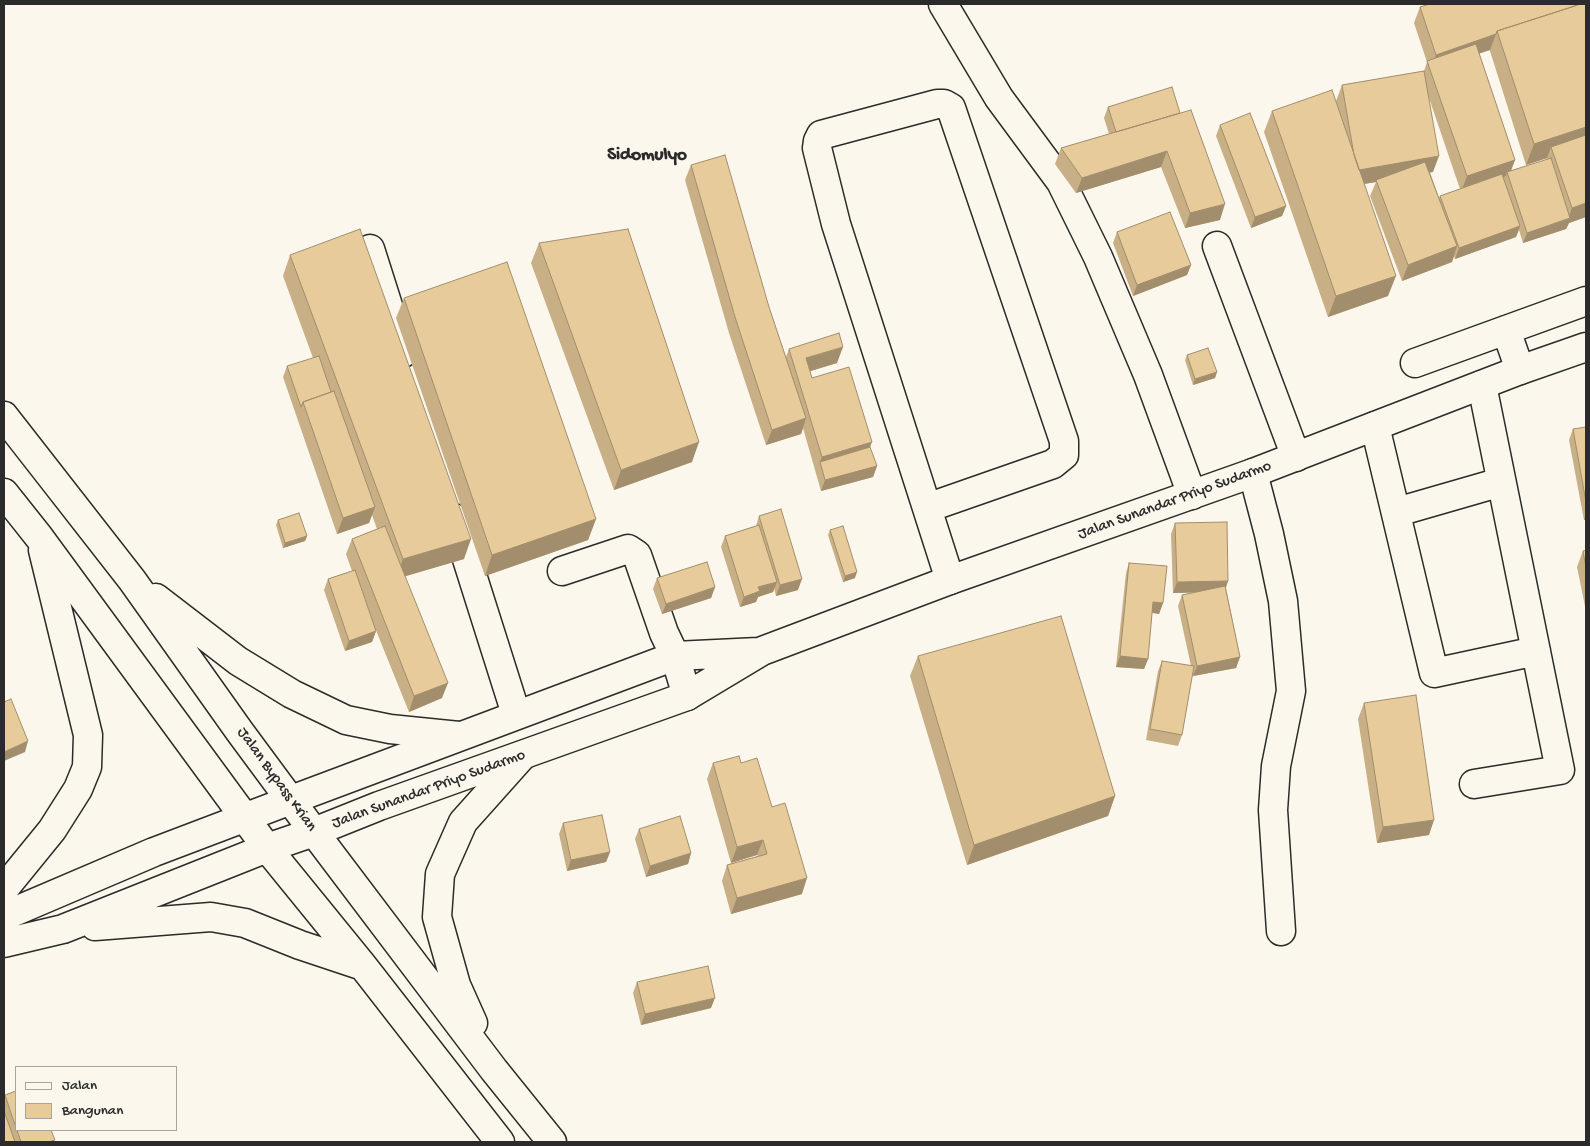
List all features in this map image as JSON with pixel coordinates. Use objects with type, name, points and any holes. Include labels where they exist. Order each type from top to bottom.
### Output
[{"type":"main road","points":[[943,4],[1000,98],[1062,182],[1098,257],[1148,375],[1192,495]]},
{"type":"main road","points":[[927,508],[1054,464],[1064,455],[1064,441],[951,108],[944,104],[937,104],[821,135],[817,148],[836,224],[950,580]]},
{"type":"main road","points":[[1216,246],[1296,457]]},
{"type":"main road","points":[[370,249],[409,373]]},
{"type":"main road","points":[[1415,363],[1586,300]]},
{"type":"main road","points":[[1506,330],[1520,370]]},
{"type":"main road","name":"Jalan Sunandar Priyo Sudarmo","points":[[4,943],[62,929],[379,806],[687,696],[762,651],[950,580],[1253,473],[1520,370],[1586,347]]},
{"type":"main road","points":[[1474,784],[1560,770],[1482,385]]},
{"type":"main road","name":"Jalan Bypass Krian","points":[[4,416],[132,580],[314,832],[494,1070],[552,1142]]},
{"type":"main road","points":[[1375,426],[1434,673],[1536,651]]},
{"type":"main road","points":[[1253,473],[1269,534],[1283,601],[1291,691],[1276,766],[1273,810],[1281,931]]},
{"type":"main road","points":[[1397,512],[1501,482]]},
{"type":"main road","points":[[447,494],[516,714]]},
{"type":"main road","points":[[9,509],[39,537],[267,848],[363,966],[500,1142]]},
{"type":"main road","points":[[4,889],[52,830],[78,790],[87,767],[88,735],[39,537]]},
{"type":"main road","points":[[562,571],[628,549],[637,555],[664,633],[675,656],[687,696]]},
{"type":"main road","points":[[132,580],[238,661],[292,694],[346,720],[390,729],[459,736]]},
{"type":"main road","name":"Jalan Sunandar Priyo Sudarmo","points":[[4,916],[154,852],[516,714],[675,656],[762,651]]},
{"type":"main road","points":[[494,1070],[456,985],[451,968],[437,917],[440,874],[463,822],[522,756]]},
{"type":"main road","points":[[62,929],[211,917],[246,923],[300,945],[363,966]]},
{"type":"building","points":[[1430,4],[1575,4],[1575,6],[1497,31],[1496,34],[1436,55],[1420,7]]},
{"type":"building","points":[[1586,4],[1586,127],[1534,144],[1497,31]]},
{"type":"building","points":[[1476,44],[1515,160],[1467,176],[1427,61]]},
{"type":"building","points":[[1424,71],[1439,156],[1359,170],[1354,155],[1342,85]]},
{"type":"building","points":[[1172,87],[1180,113],[1116,132],[1108,107]]},
{"type":"building","points":[[1332,90],[1396,276],[1336,296],[1272,111]]},
{"type":"building","points":[[1191,110],[1225,204],[1190,213],[1167,151],[1082,178],[1061,148]]},
{"type":"building","points":[[1250,113],[1286,206],[1255,217],[1220,125]]},
{"type":"building","points":[[1586,135],[1586,203],[1572,208],[1551,147]]},
{"type":"building","points":[[725,155],[769,307],[806,418],[772,430],[735,317],[691,165]]},
{"type":"building","points":[[1551,158],[1570,218],[1527,233],[1507,172]]},
{"type":"building","points":[[1425,162],[1457,246],[1408,265],[1376,180]]},
{"type":"building","points":[[1502,174],[1520,226],[1459,248],[1440,196]]},
{"type":"building","points":[[1170,212],[1191,265],[1137,285],[1117,232]]},
{"type":"building","points":[[360,229],[471,539],[403,559],[290,255]]},
{"type":"building","points":[[628,229],[699,442],[621,470],[539,243]]},
{"type":"building","points":[[507,262],[596,519],[492,555],[404,298]]},
{"type":"building","points":[[839,333],[843,347],[806,358],[812,378],[849,367],[872,442],[822,457],[789,349]]},
{"type":"building","points":[[1208,348],[1217,372],[1195,379],[1187,355]]},
{"type":"building","points":[[319,356],[331,392],[303,402],[301,407],[287,366]]},
{"type":"building","points":[[334,391],[375,507],[343,518],[303,402]]},
{"type":"building","points":[[1586,427],[1586,502],[1573,429]]},
{"type":"building","points":[[870,447],[877,466],[825,480],[820,462]]},
{"type":"building","points":[[781,509],[802,579],[780,585],[759,516]]},
{"type":"building","points":[[299,513],[307,536],[285,543],[278,520]]},
{"type":"building","points":[[1227,522],[1228,581],[1177,582],[1175,523]]},
{"type":"building","points":[[759,525],[777,582],[758,587],[760,591],[744,597],[725,536]]},
{"type":"building","points":[[385,526],[448,683],[414,696],[352,539]]},
{"type":"building","points":[[843,526],[857,572],[845,576],[830,530]]},
{"type":"building","points":[[1586,550],[1586,568],[1583,551]]},
{"type":"building","points":[[707,562],[715,587],[666,604],[657,578]]},
{"type":"building","points":[[1129,563],[1167,566],[1163,603],[1153,602],[1148,659],[1120,656]]},
{"type":"building","points":[[355,570],[376,631],[349,641],[328,579]]},
{"type":"building","points":[[1225,586],[1240,657],[1197,666],[1182,595]]},
{"type":"building","points":[[1061,616],[1115,796],[974,845],[918,656]]},
{"type":"building","points":[[1162,661],[1194,666],[1182,735],[1150,729]]},
{"type":"building","points":[[1416,695],[1434,820],[1383,827],[1364,703]]},
{"type":"building","points":[[11,699],[28,741],[4,752],[4,702]]},
{"type":"building","points":[[739,756],[741,763],[757,758],[772,807],[785,803],[807,878],[737,898],[727,865],[767,854],[763,840],[737,847],[713,763]]},
{"type":"building","points":[[602,815],[610,852],[571,860],[563,823]]},
{"type":"building","points":[[680,816],[691,853],[650,866],[639,829]]},
{"type":"building","points":[[708,966],[715,998],[645,1014],[637,982]]},
{"type":"building","points":[[15,1091],[15,1125],[5,1095]]},
{"type":"building","points":[[4,1111],[15,1142],[4,1142]]},
{"type":"building","points":[[17,1131],[51,1131],[55,1140],[48,1142],[21,1142]]},
{"type":"district","name":"Sidomulyo","points":[[647,156]]}]
